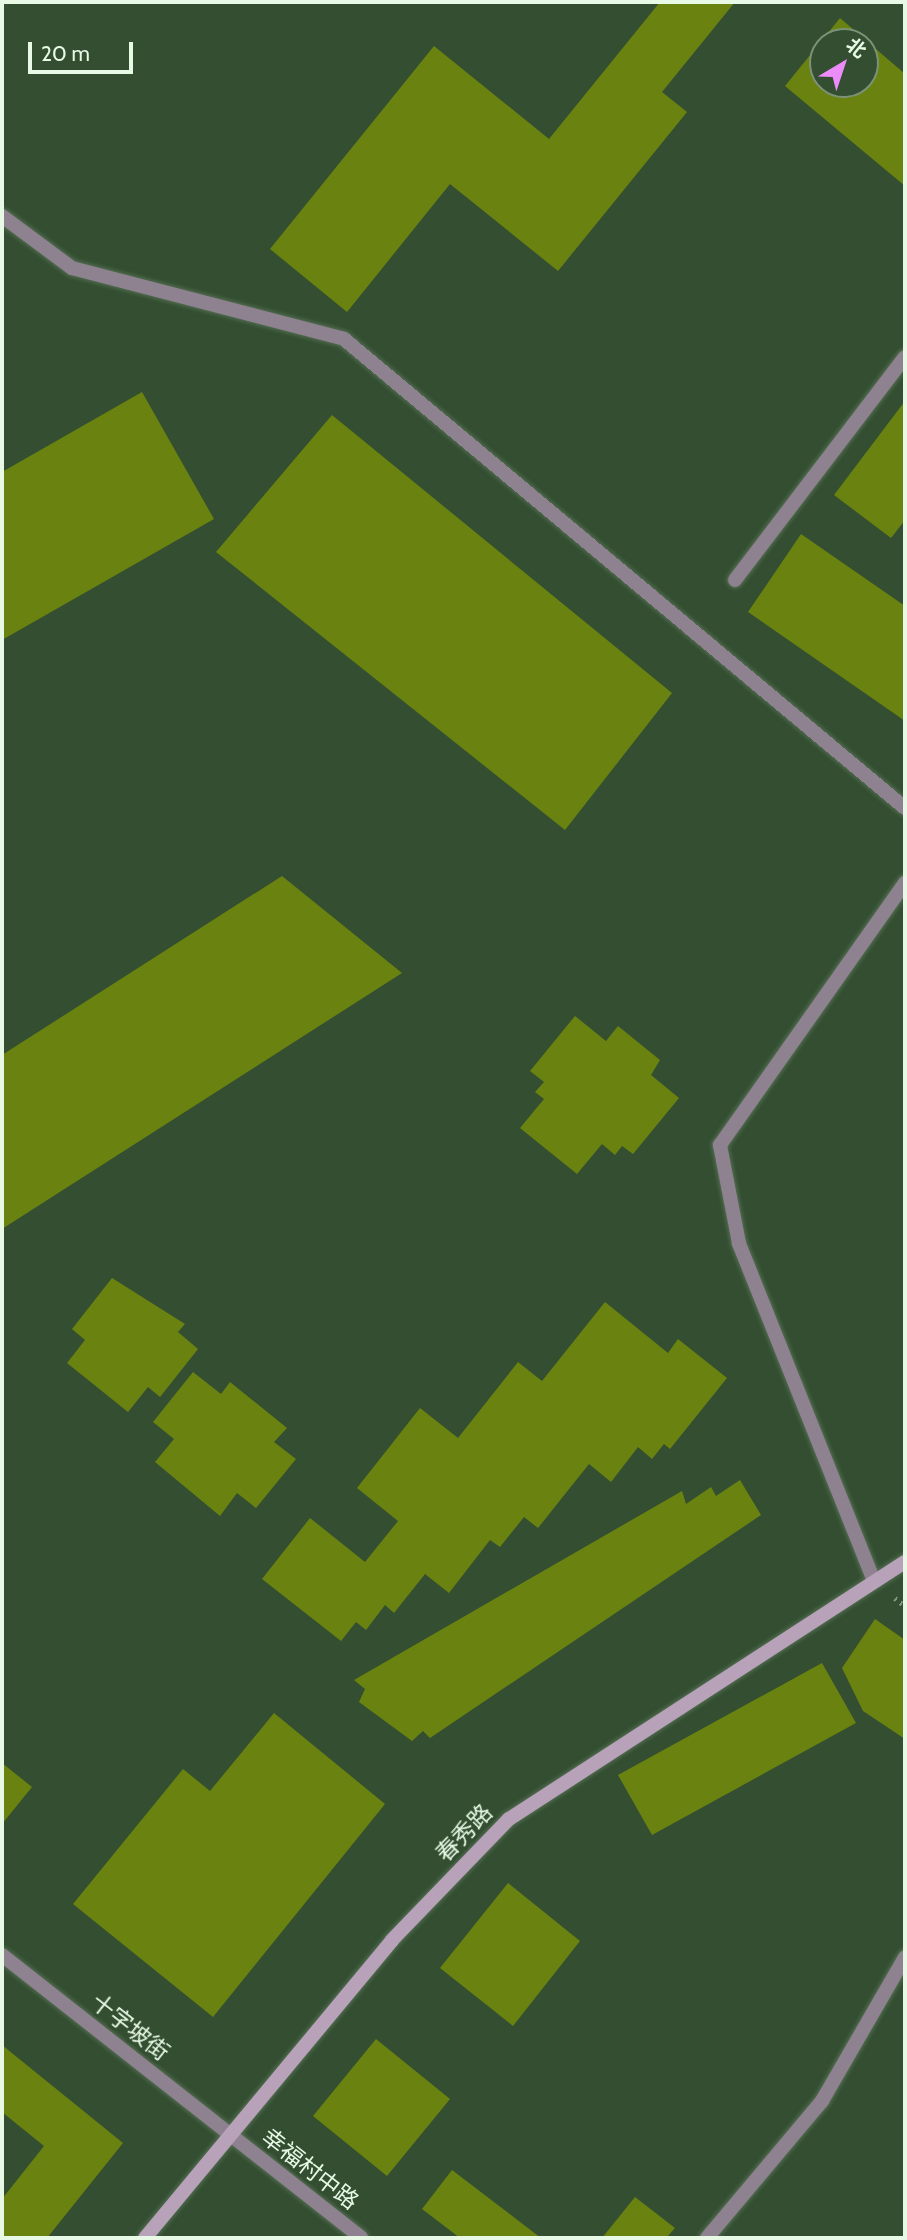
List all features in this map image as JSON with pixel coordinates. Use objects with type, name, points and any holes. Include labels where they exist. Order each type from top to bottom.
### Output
[{"type":"street","points":[[2,216],[72,268],[344,339],[905,808]]},
{"type":"street","points":[[735,580],[905,357]]},
{"type":"street","points":[[874,1581],[739,1243],[720,1145],[905,883]]},
{"type":"street","name":"春秀路","points":[[145,2238],[392,1940],[509,1819],[905,1562]]},
{"type":"street","name":"十字坡街","points":[[2,1955],[231,2136]]},
{"type":"street","points":[[707,2238],[822,2101],[905,1957]]},
{"type":"street","name":"幸福村中路","points":[[231,2136],[361,2238]]},
{"type":"building","points":[[660,2],[735,2],[662,92],[687,112],[558,271],[450,184],[347,312],[270,249],[434,46],[549,139]]},
{"type":"building","points":[[840,18],[852,28],[832,28]]},
{"type":"building","points":[[879,52],[905,74],[905,186],[785,86],[809,56],[809,98],[879,98]]},
{"type":"building","points":[[142,392],[214,519],[2,640],[2,472]]},
{"type":"building","points":[[905,401],[905,520],[891,538],[834,495]]},
{"type":"building","points":[[332,415],[672,693],[565,830],[216,552]]},
{"type":"building","points":[[801,534],[905,606],[905,721],[748,612]]},
{"type":"building","points":[[282,876],[402,973],[2,1229],[2,1055]]},
{"type":"building","points":[[575,1016],[606,1041],[618,1026],[660,1060],[651,1075],[679,1098],[633,1154],[622,1146],[615,1155],[602,1144],[577,1174],[520,1128],[544,1099],[535,1092],[544,1082],[530,1071]]},
{"type":"building","points":[[112,1278],[185,1324],[178,1332],[198,1349],[160,1397],[148,1387],[128,1412],[67,1363],[85,1340],[72,1329]]},
{"type":"building","points":[[605,1302],[668,1353],[678,1339],[727,1378],[670,1449],[664,1444],[652,1459],[638,1447],[611,1482],[589,1464],[538,1528],[524,1517],[500,1547],[490,1540],[449,1593],[425,1574],[394,1613],[385,1605],[366,1630],[356,1622],[341,1641],[262,1579],[310,1518],[365,1562],[398,1521],[357,1488],[420,1408],[458,1438],[518,1362],[542,1381]]},
{"type":"building","points":[[193,1372],[221,1394],[230,1382],[287,1428],[274,1442],[296,1459],[256,1508],[237,1493],[220,1516],[155,1462],[174,1439],[153,1422]]},
{"type":"building","points":[[740,1480],[761,1515],[430,1738],[423,1731],[412,1741],[359,1702],[365,1689],[354,1680],[682,1491],[686,1504],[711,1487],[716,1496]]},
{"type":"building","points":[[875,1619],[905,1640],[905,1739],[863,1711],[842,1668]]},
{"type":"building","points":[[822,1663],[856,1723],[652,1835],[618,1775]]},
{"type":"building","points":[[274,1713],[385,1804],[213,2017],[73,1904],[183,1769],[210,1791]]},
{"type":"building","points":[[2,1763],[32,1787],[2,1824]]},
{"type":"building","points":[[508,1883],[580,1941],[513,2026],[440,1968]]},
{"type":"building","points":[[376,2039],[450,2099],[387,2176],[313,2116]]},
{"type":"building","points":[[2,2045],[123,2143],[47,2238],[2,2238],[2,2199],[44,2146],[2,2112]]},
{"type":"building","points":[[452,2170],[541,2238],[460,2238],[422,2209]]},
{"type":"building","points":[[635,2197],[675,2228],[666,2238],[602,2238]]}]
